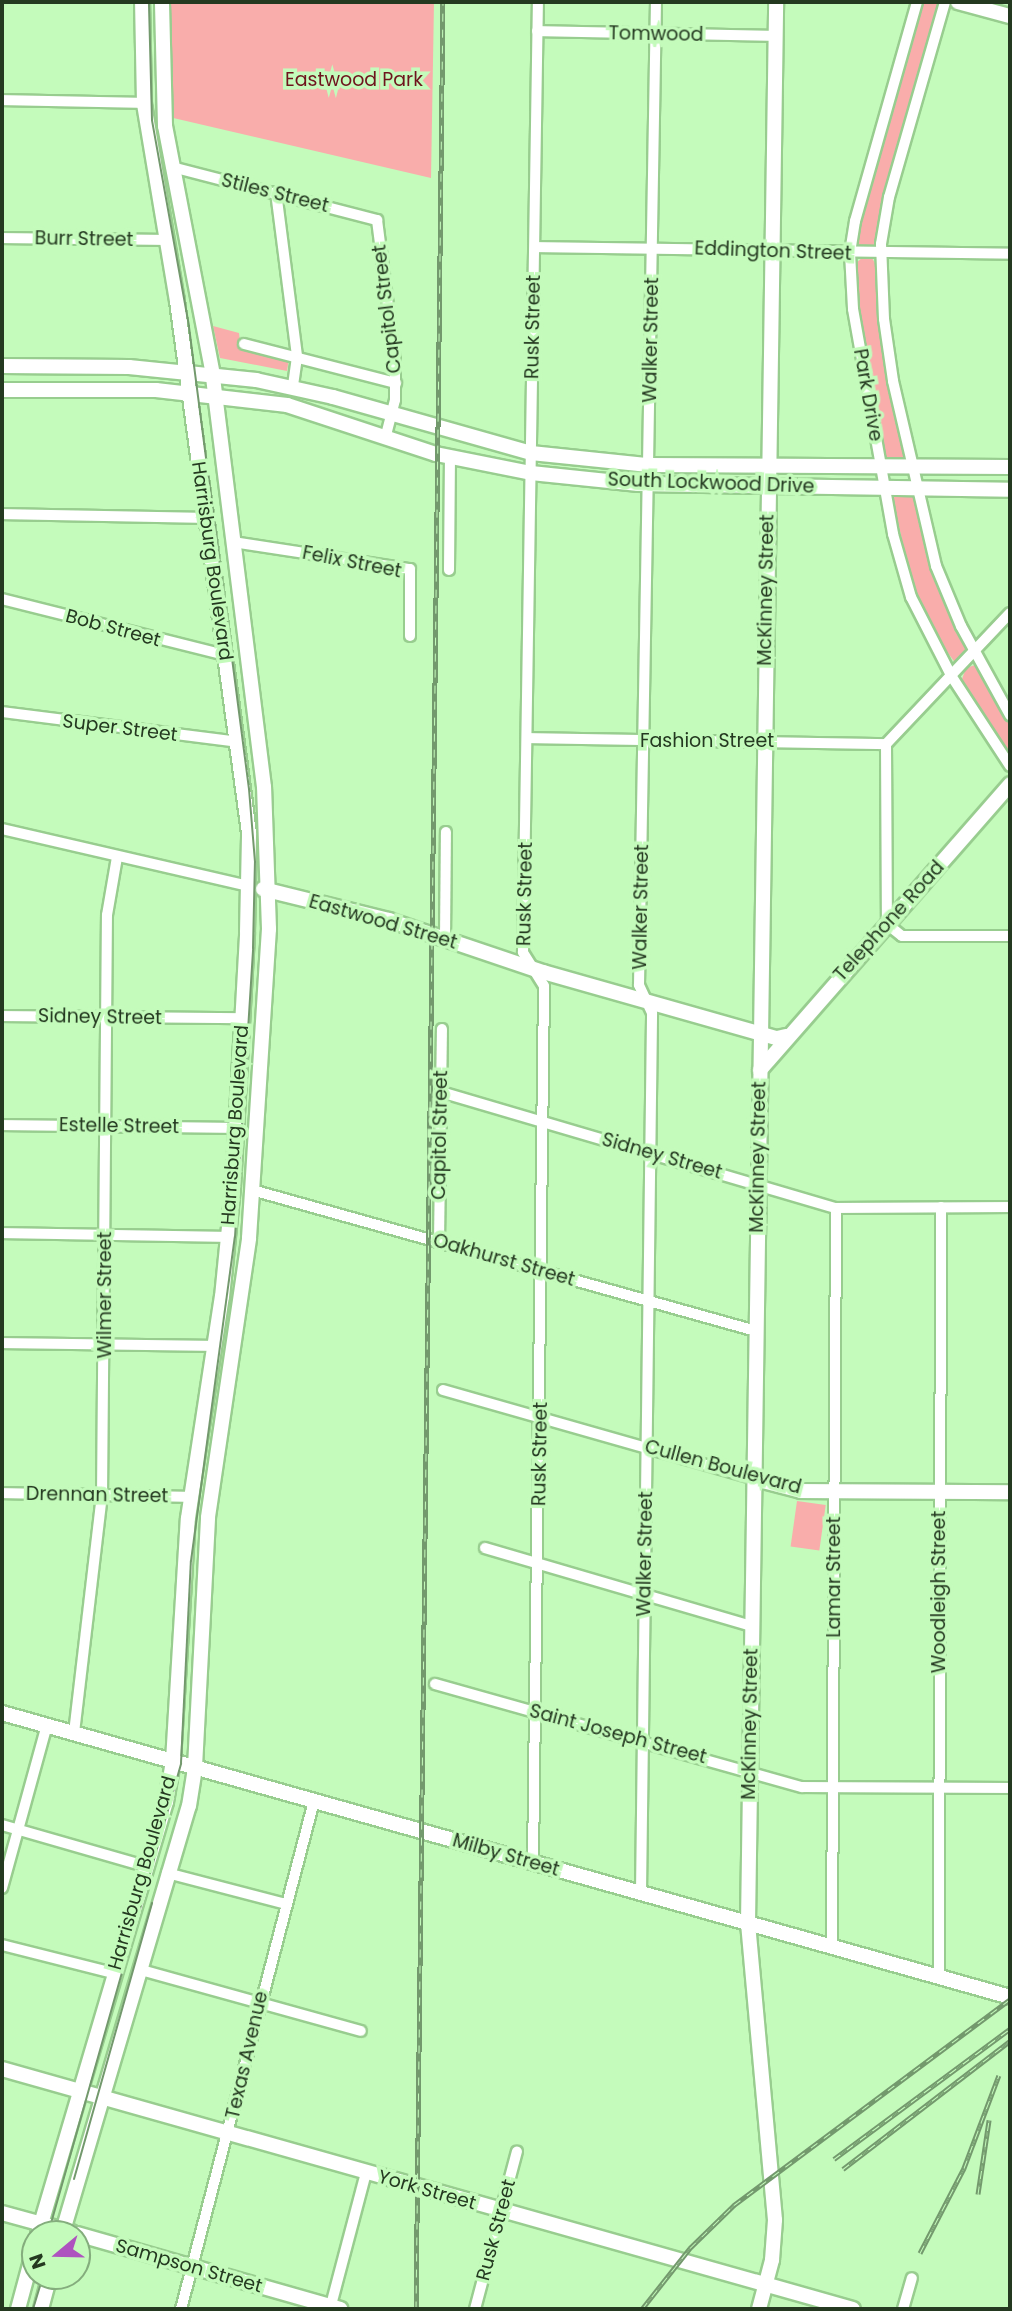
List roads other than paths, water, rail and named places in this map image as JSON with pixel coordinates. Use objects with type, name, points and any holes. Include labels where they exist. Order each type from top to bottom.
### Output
[{"type":"main road","name":"Harrisburg Boulevard","points":[[43,2220],[113,1973],[166,1802],[173,1761],[191,1497],[215,1346],[228,1237],[249,886],[249,833],[238,742],[205,518],[187,372],[144,103],[142,2]]},
{"type":"main road","name":"Harrisburg Boulevard","points":[[73,2220],[167,1873],[189,1806],[195,1767],[208,1517],[243,1297],[252,1190],[269,890],[264,787],[216,395],[172,167],[162,82],[162,2]]},
{"type":"main road","name":"McKinney Street","points":[[759,2309],[766,2285],[775,2220],[748,1923],[767,466],[776,2]]},
{"type":"main road","points":[[958,2],[1009,11]]},
{"type":"main road","points":[[57,365],[57,390]]},
{"type":"main road","name":"South Lockwood Drive","points":[[2,366],[57,365],[187,372],[293,386],[531,453],[648,465],[1010,467]]},
{"type":"main road","name":"South Lockwood Drive","points":[[2,390],[190,393],[287,405],[385,439],[450,456],[531,473],[647,485],[1010,490]]},
{"type":"main road","name":"Telephone Road","points":[[760,1070],[786,1036],[1010,784]]},
{"type":"main road","name":"Eastwood Street","points":[[249,886],[445,939],[532,969],[760,1032]]},
{"type":"main road","points":[[760,1032],[786,1036]]},
{"type":"main road","name":"Cullen Boulevard","points":[[755,1479],[801,1491],[1010,1492]]},
{"type":"main road","name":"Milby Street","points":[[2,1713],[1010,1997]]},
{"type":"main road","name":"York Street","points":[[2,2069],[501,2212],[853,2309]]},
{"type":"main road","name":"Sampson Street","points":[[2,2213],[21,2221]]},
{"type":"main road","name":"Sampson Street","points":[[91,2239],[334,2308]]},
{"type":"main road","points":[[18,2309],[23,2290]]},
{"type":"main road","points":[[41,2309],[46,2290]]},
{"type":"street","name":"Rusk Street","points":[[533,1863],[541,1417],[544,986],[523,952],[538,2]]},
{"type":"street","name":"Walker Street","points":[[641,1893],[652,1013],[639,985],[656,2]]},
{"type":"street","name":"Park Drive","points":[[916,2],[860,198],[850,253],[853,309],[885,488],[911,597],[952,677],[1010,766]]},
{"type":"street","name":"Park Drive","points":[[945,2],[889,197],[881,255],[888,348],[936,566],[974,653],[1010,715]]},
{"type":"street","name":"Tomwood","points":[[537,31],[775,36]]},
{"type":"street","points":[[2,100],[144,103]]},
{"type":"street","name":"Stiles Street","points":[[172,167],[377,219]]},
{"type":"street","points":[[276,192],[297,356],[293,386]]},
{"type":"street","name":"Capitol Street","points":[[377,219],[396,383],[392,415],[385,439]]},
{"type":"street","name":"Burr Street","points":[[2,238],[166,240]]},
{"type":"street","name":"Eddington Street","points":[[535,247],[772,250],[881,255],[1010,254]]},
{"type":"street","points":[[244,344],[396,383]]},
{"type":"street","points":[[449,570],[450,456]]},
{"type":"street","points":[[2,514],[205,518]]},
{"type":"street","name":"Felix Street","points":[[233,542],[410,569],[410,636]]},
{"type":"street","name":"Bob Street","points":[[2,599],[225,654]]},
{"type":"street","points":[[1010,613],[886,744],[887,924],[902,936],[1010,936]]},
{"type":"street","name":"Super Street","points":[[2,712],[238,742]]},
{"type":"street","name":"Fashion Street","points":[[528,738],[886,744]]},
{"type":"street","name":"Eastwood Street","points":[[2,829],[249,886]]},
{"type":"street","points":[[445,939],[446,832]]},
{"type":"street","name":"Wilmer Street","points":[[74,1733],[102,1496],[107,915],[117,857]]},
{"type":"street","name":"Sidney Street","points":[[2,1016],[241,1018]]},
{"type":"street","name":"Capitol Street","points":[[439,1241],[442,1029]]},
{"type":"street","name":"Sidney Street","points":[[441,1093],[836,1208],[1010,1207]]},
{"type":"street","name":"Estelle Street","points":[[2,1125],[236,1128]]},
{"type":"street","name":"Oakhurst Street","points":[[252,1190],[756,1331]]},
{"type":"street","name":"Woodleigh Street","points":[[939,1977],[941,1207]]},
{"type":"street","name":"Lamar Street","points":[[832,1947],[836,1208]]},
{"type":"street","points":[[2,1233],[228,1237]]},
{"type":"street","points":[[2,1343],[215,1346]]},
{"type":"street","name":"Cullen Boulevard","points":[[443,1390],[755,1479]]},
{"type":"street","name":"Drennan Street","points":[[2,1493],[191,1497]]},
{"type":"street","points":[[485,1548],[752,1626]]},
{"type":"street","name":"Saint Joseph Street","points":[[435,1684],[802,1787],[1010,1787]]},
{"type":"street","points":[[2,1888],[47,1725]]},
{"type":"street","name":"Texas Avenue","points":[[181,2309],[228,2135],[258,2002],[314,1801]]},
{"type":"street","points":[[2,1825],[145,1866]]},
{"type":"street","points":[[167,1873],[286,1904]]},
{"type":"street","points":[[2,1945],[113,1973]]},
{"type":"street","points":[[141,1970],[361,2031]]},
{"type":"street","name":"Rusk Street","points":[[475,2309],[517,2151]]},
{"type":"street","points":[[334,2308],[366,2173]]},
{"type":"street","points":[[903,2309],[912,2278]]},
{"type":"tram line","points":[[52,2220],[181,1763],[191,1561],[235,1237],[253,948],[255,862],[249,789],[189,326],[152,120],[149,2]]},
{"type":"tram line","points":[[74,2179],[152,1903]]},
{"type":"tram line","points":[[33,2309],[39,2290]]},
{"type":"railway","points":[[416,2309],[443,2]]},
{"type":"railway","points":[[642,2309],[690,2248],[734,2205],[1010,1999]]},
{"type":"railway","points":[[834,2159],[1010,2029]]},
{"type":"railway","points":[[843,2169],[1010,2041]]},
{"type":"railway","points":[[920,2253],[964,2168],[999,2075]]},
{"type":"railway","points":[[978,2194],[989,2120]]},
{"type":"park label","name":"Eastwood Park","points":[[354,80]]}]
